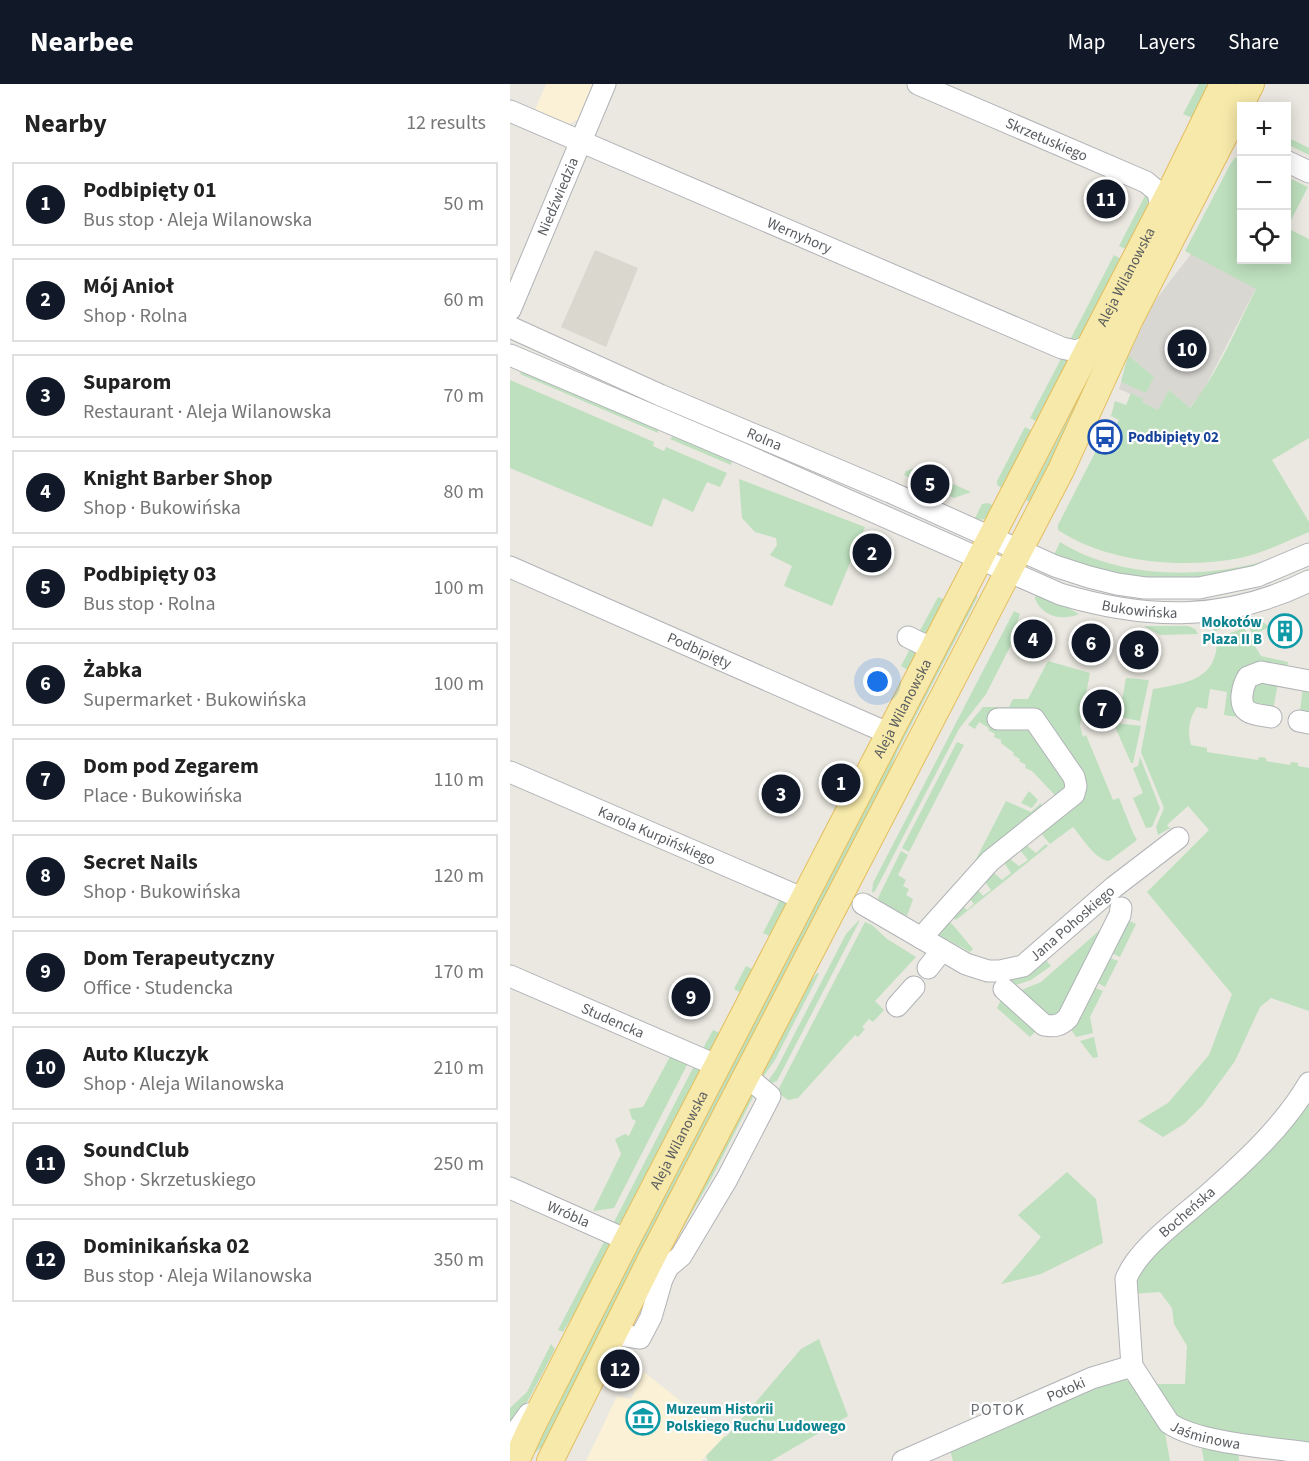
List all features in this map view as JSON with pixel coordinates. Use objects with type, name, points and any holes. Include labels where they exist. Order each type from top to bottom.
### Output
[{"type":"main road","name":"Aleja Wilanowska","points":[[516,1461],[627,1240],[890,734],[1223,84]]},
{"type":"main road","name":"Aleja Wilanowska","points":[[550,1458],[1061,470],[1133,313],[1234,135],[1251,84]]},
{"type":"street","name":"Niedźwiedzia","points":[[510,310],[605,84]]},
{"type":"street","name":"Skrzetuskiego","points":[[918,84],[1146,182],[1158,192],[1161,208]]},
{"type":"street","name":"Wernyhory","points":[[510,111],[1062,348],[1076,351],[1090,346]]},
{"type":"street","points":[[1204,120],[1234,135]]},
{"type":"street","points":[[1291,163],[1309,172]]},
{"type":"street","name":"Rolna","points":[[510,327],[1014,561]]},
{"type":"street","name":"Rolna","points":[[510,355],[733,450],[985,548]]},
{"type":"street","name":"Bukowińska","points":[[1014,561],[1055,566],[1127,586],[1171,589],[1199,588],[1238,581],[1270,572],[1309,554]]},
{"type":"street","name":"Bukowińska","points":[[1014,561],[1060,594],[1109,608],[1152,613],[1200,612],[1226,608],[1274,596],[1309,581]]},
{"type":"street","name":"Podbipięty","points":[[510,567],[890,734]]},
{"type":"street","points":[[908,637],[933,649]]},
{"type":"street","points":[[1271,717],[1253,714],[1243,707],[1241,703],[1243,686],[1248,676],[1261,672],[1309,681]]},
{"type":"street","points":[[916,942],[990,861],[1074,794],[1076,786],[1074,777],[1034,719],[998,719]]},
{"type":"street","name":"Karola Kurpińskiego","points":[[510,772],[804,899]]},
{"type":"street","name":"Jana Pohoskiego","points":[[863,904],[916,942],[942,950],[966,964],[988,971],[1023,966],[1114,887],[1178,838]]},
{"type":"street","points":[[823,929],[846,910],[863,904],[858,889],[862,854]]},
{"type":"street","points":[[1004,989],[1044,1025],[1051,1027],[1062,1024],[1068,1018],[1122,908]]},
{"type":"street","points":[[928,968],[942,950]]},
{"type":"street","name":"Studencka","points":[[510,976],[718,1066]]},
{"type":"street","points":[[897,1006],[914,987]]},
{"type":"street","points":[[613,1334],[640,1338],[651,1317],[662,1279],[669,1267],[681,1256],[727,1179],[770,1096],[746,1076]]},
{"type":"street","name":"Bocheńska","points":[[1132,1366],[1126,1292],[1126,1279],[1129,1271],[1152,1244],[1223,1181],[1277,1127],[1309,1083]]},
{"type":"street","name":"Wróbla","points":[[510,1188],[627,1240]]},
{"type":"street","points":[[651,1259],[681,1256]]},
{"type":"street","name":"Jaśminowa","points":[[1132,1366],[1165,1418],[1177,1428],[1214,1439],[1309,1453]]},
{"type":"street","name":"Potoki","points":[[903,1461],[941,1454],[1023,1406],[1092,1377],[1132,1366]]},
{"type":"street","points":[[510,1440],[550,1391]]},
{"type":"shaded area","points":[[546,84],[593,84],[577,120],[568,124],[535,110]]},
{"type":"shaded area","points":[[595,250],[638,268],[606,347],[561,327]]},
{"type":"shaded area","points":[[1191,254],[1256,288],[1202,393],[1189,408],[1169,390],[1158,410],[1142,402],[1142,399],[1119,389],[1121,382],[1146,392],[1154,377],[1128,355],[1154,302]]},
{"type":"shaded area","points":[[644,1372],[725,1436],[701,1461],[586,1461],[617,1396],[631,1399]]},
{"type":"green space","points":[[1199,84],[1212,87],[1195,119],[1183,114]]},
{"type":"green space","points":[[1291,139],[1309,148],[1309,155],[1291,146]]},
{"type":"green space","points":[[1237,158],[1237,264],[1291,264],[1291,230],[1309,239],[1309,438],[1272,460],[1309,522],[1309,532],[1258,553],[1218,561],[1170,563],[1099,550],[1058,530],[1058,525],[1100,443],[1106,445],[1119,420],[1111,416],[1115,401],[1126,405],[1131,393],[1158,410],[1169,390],[1190,408],[1218,366],[1256,289],[1185,251]]},
{"type":"green space","points":[[1291,179],[1308,187],[1291,220]]},
{"type":"green space","points":[[1148,190],[1153,199],[1128,250],[1119,246]]},
{"type":"green space","points":[[1166,220],[1033,504],[1026,500],[1071,413],[1081,382]]},
{"type":"green space","points":[[1114,255],[1123,260],[1083,339],[1068,344]]},
{"type":"green space","points":[[1128,355],[1154,377],[1146,393],[1121,382]]},
{"type":"green space","points":[[1062,357],[1068,361],[1040,423],[1030,418]]},
{"type":"green space","points":[[522,370],[658,429],[658,433],[520,374]]},
{"type":"green space","points":[[510,380],[654,442],[653,446],[664,451],[666,447],[727,473],[720,487],[707,482],[693,512],[663,498],[652,527],[510,468]]},
{"type":"green space","points":[[1025,427],[1035,432],[1005,490],[997,485],[997,481]]},
{"type":"green space","points":[[673,436],[732,461],[731,465],[670,439]]},
{"type":"green space","points":[[915,468],[939,478],[936,484],[925,479],[922,484],[904,475],[906,471]]},
{"type":"green space","points":[[739,479],[865,527],[832,606],[784,586],[792,566],[770,555],[777,545],[776,538],[755,532],[742,518]]},
{"type":"green space","points":[[942,479],[971,492],[954,498],[938,491]]},
{"type":"green space","points":[[988,503],[996,507],[986,519],[974,520],[982,504]]},
{"type":"green space","points":[[1060,542],[1100,561],[1144,570],[1190,573],[1244,566],[1309,546],[1224,577],[1143,581],[1053,557]]},
{"type":"green space","points":[[1036,591],[1079,614],[1060,617],[1048,614],[1038,605],[1035,599]]},
{"type":"green space","points":[[973,594],[978,596],[897,752],[878,801],[544,1445],[530,1457],[531,1446]]},
{"type":"green space","points":[[938,597],[948,601],[927,641],[917,636]]},
{"type":"green space","points":[[1014,611],[1020,614],[1010,647],[986,694],[959,729],[872,893],[873,883]]},
{"type":"green space","points":[[1253,617],[1213,632],[1224,622]]},
{"type":"green space","points":[[1263,622],[1269,627],[1253,635],[1250,626]]},
{"type":"green space","points":[[1144,626],[1188,626],[1195,629],[1198,634],[1160,635]]},
{"type":"green space","points":[[1244,628],[1261,656],[1288,662],[1286,673],[1260,668],[1244,718],[1224,715],[1227,692],[1210,689],[1207,709],[1197,707],[1192,716],[1189,730],[1190,740],[1191,745],[1207,748],[1207,752],[1258,760],[1259,757],[1266,758],[1266,761],[1290,765],[1291,762],[1298,763],[1298,766],[1309,768],[1309,1011],[1271,998],[1260,1007],[1235,1061],[1203,1105],[1184,1124],[1163,1137],[1138,1121],[1168,1103],[1209,1055],[1232,994],[1147,892],[1209,830],[1188,806],[1167,825],[1170,828],[1158,835],[1156,827],[1164,808],[1141,752],[1153,689],[1198,677],[1212,663],[1217,638]]},
{"type":"green space","points":[[912,645],[922,650],[911,672],[901,666]]},
{"type":"green space","points":[[1048,661],[1090,673],[1080,726],[1083,737],[1086,735],[1113,800],[1119,798],[1137,840],[1109,861],[1093,852],[1073,827],[1050,844],[1040,832],[1068,809],[1032,771],[1025,768],[1026,765],[1001,743],[1001,740],[994,737],[995,734],[988,730],[989,728],[979,722],[975,729],[968,725],[983,707],[1009,707],[1013,699],[1028,699]]},
{"type":"green space","points":[[1126,678],[1149,680],[1140,721],[1119,717]]},
{"type":"green space","points":[[1250,680],[1309,686],[1309,719],[1299,718],[1303,688],[1278,683],[1272,715],[1255,712],[1248,684]]},
{"type":"green space","points":[[1117,723],[1141,726],[1133,763],[1116,729]]},
{"type":"green space","points":[[957,742],[964,745],[909,852],[902,848]]},
{"type":"green space","points":[[1140,757],[1160,808],[1152,827],[1146,828],[1133,798],[1143,793],[1133,768],[1138,766]]},
{"type":"green space","points":[[1029,791],[1038,800],[1032,808],[1021,803]]},
{"type":"green space","points":[[1006,801],[1031,812],[1041,803],[1042,810],[972,867]]},
{"type":"green space","points":[[1046,844],[1048,846],[956,920],[949,914],[962,905],[967,910],[974,904],[969,898],[978,890],[983,896],[991,890],[985,882],[994,873],[1002,880],[1011,873],[1005,864],[1010,859],[1019,866],[1028,860],[1020,850],[1026,845],[1036,853]]},
{"type":"green space","points":[[901,851],[908,855],[898,875],[906,880],[903,886],[909,889],[906,895],[913,899],[907,916],[880,902],[878,898]]},
{"type":"green space","points":[[781,898],[788,906],[772,937],[763,933]]},
{"type":"green space","points":[[944,918],[973,949],[970,952],[937,934]]},
{"type":"green space","points":[[1125,919],[1136,924],[1120,957],[1108,951]]},
{"type":"green space","points":[[859,920],[777,1081],[772,1083],[768,1081],[777,1068],[846,934]]},
{"type":"green space","points":[[865,922],[916,957],[875,1001],[884,1010],[873,1022],[869,1019],[862,1027],[865,1029],[858,1037],[855,1035],[798,1098],[788,1100],[777,1092]]},
{"type":"green space","points":[[1109,922],[1065,1014],[1053,1022],[1019,991],[1041,982]]},
{"type":"green space","points":[[1105,956],[1118,961],[1105,987],[1093,980]]},
{"type":"green space","points":[[1044,958],[1051,966],[1031,980],[1013,986],[1001,979]]},
{"type":"green space","points":[[746,966],[756,971],[743,994],[734,989]]},
{"type":"green space","points":[[817,973],[819,974],[775,1060],[761,1080],[760,1075],[797,999]]},
{"type":"green space","points":[[1091,986],[1103,991],[1090,1017],[1093,1033],[1076,1037],[1068,1025]]},
{"type":"green space","points":[[1004,994],[1040,1027],[1030,1037],[997,1008]]},
{"type":"green space","points":[[713,1030],[722,1034],[712,1052],[702,1050]]},
{"type":"green space","points":[[1094,1037],[1098,1057],[1093,1058],[1080,1041]]},
{"type":"green space","points":[[672,1053],[689,1061],[614,1208],[593,1211],[621,1154],[615,1139],[625,1134],[629,1136],[636,1121],[632,1119],[629,1109],[643,1107]]},
{"type":"green space","points":[[695,1064],[702,1070],[622,1226],[613,1224]]},
{"type":"green space","points":[[1309,1088],[1309,1451],[1182,1425],[1148,1384],[1185,1384],[1187,1346],[1174,1324],[1172,1308],[1160,1292],[1130,1294],[1134,1271]]},
{"type":"green space","points":[[749,1095],[754,1095],[710,1181],[669,1252]]},
{"type":"green space","points":[[1067,1172],[1096,1199],[1103,1243],[1041,1274],[1001,1284],[1041,1237],[1018,1215]]},
{"type":"green space","points":[[606,1238],[611,1242],[612,1250],[563,1332],[558,1330]]},
{"type":"green space","points":[[819,1339],[848,1416],[771,1461],[708,1461],[706,1456],[726,1437],[801,1349]]},
{"type":"green space","points":[[551,1344],[555,1349],[510,1429],[510,1408],[527,1392]]},
{"type":"green space","points":[[627,1359],[629,1360],[625,1375],[627,1387],[616,1381]]},
{"type":"green space","points":[[1120,1377],[1138,1386],[1164,1428],[1170,1461],[953,1461],[949,1446]]},
{"type":"green space","points":[[1200,1440],[1239,1448],[1239,1461],[1204,1461]]},
{"type":"place","name":"SoundClub","points":[[1106,199]]},
{"type":"place","name":"Auto Kluczyk","points":[[1187,349]]},
{"type":"place","name":"Podbipięty 02","points":[[1105,437]]},
{"type":"place","name":"Podbipięty 03","points":[[930,484]]},
{"type":"place","name":"Mój Anioł","points":[[872,553]]},
{"type":"place","name":"Mokotów Plaza II B","points":[[1285,631]]},
{"type":"place","name":"Knight Barber Shop","points":[[1033,639]]},
{"type":"place","name":"Żabka","points":[[1091,643]]},
{"type":"place","name":"Secret Nails","points":[[1139,650]]},
{"type":"place","name":"Dom pod Zegarem","points":[[1102,709]]},
{"type":"place","name":"Podbipięty 01","points":[[841,783]]},
{"type":"place","name":"Suparom","points":[[781,794]]},
{"type":"place","name":"Dom Terapeutyczny","points":[[691,997]]},
{"type":"place","name":"Dominikańska 02","points":[[620,1369]]},
{"type":"place","name":"Muzeum Historii Polskiego Ruchu Ludowego","points":[[643,1418]]},
{"type":"district","name":"POTOK","points":[[998,1409]]}]
